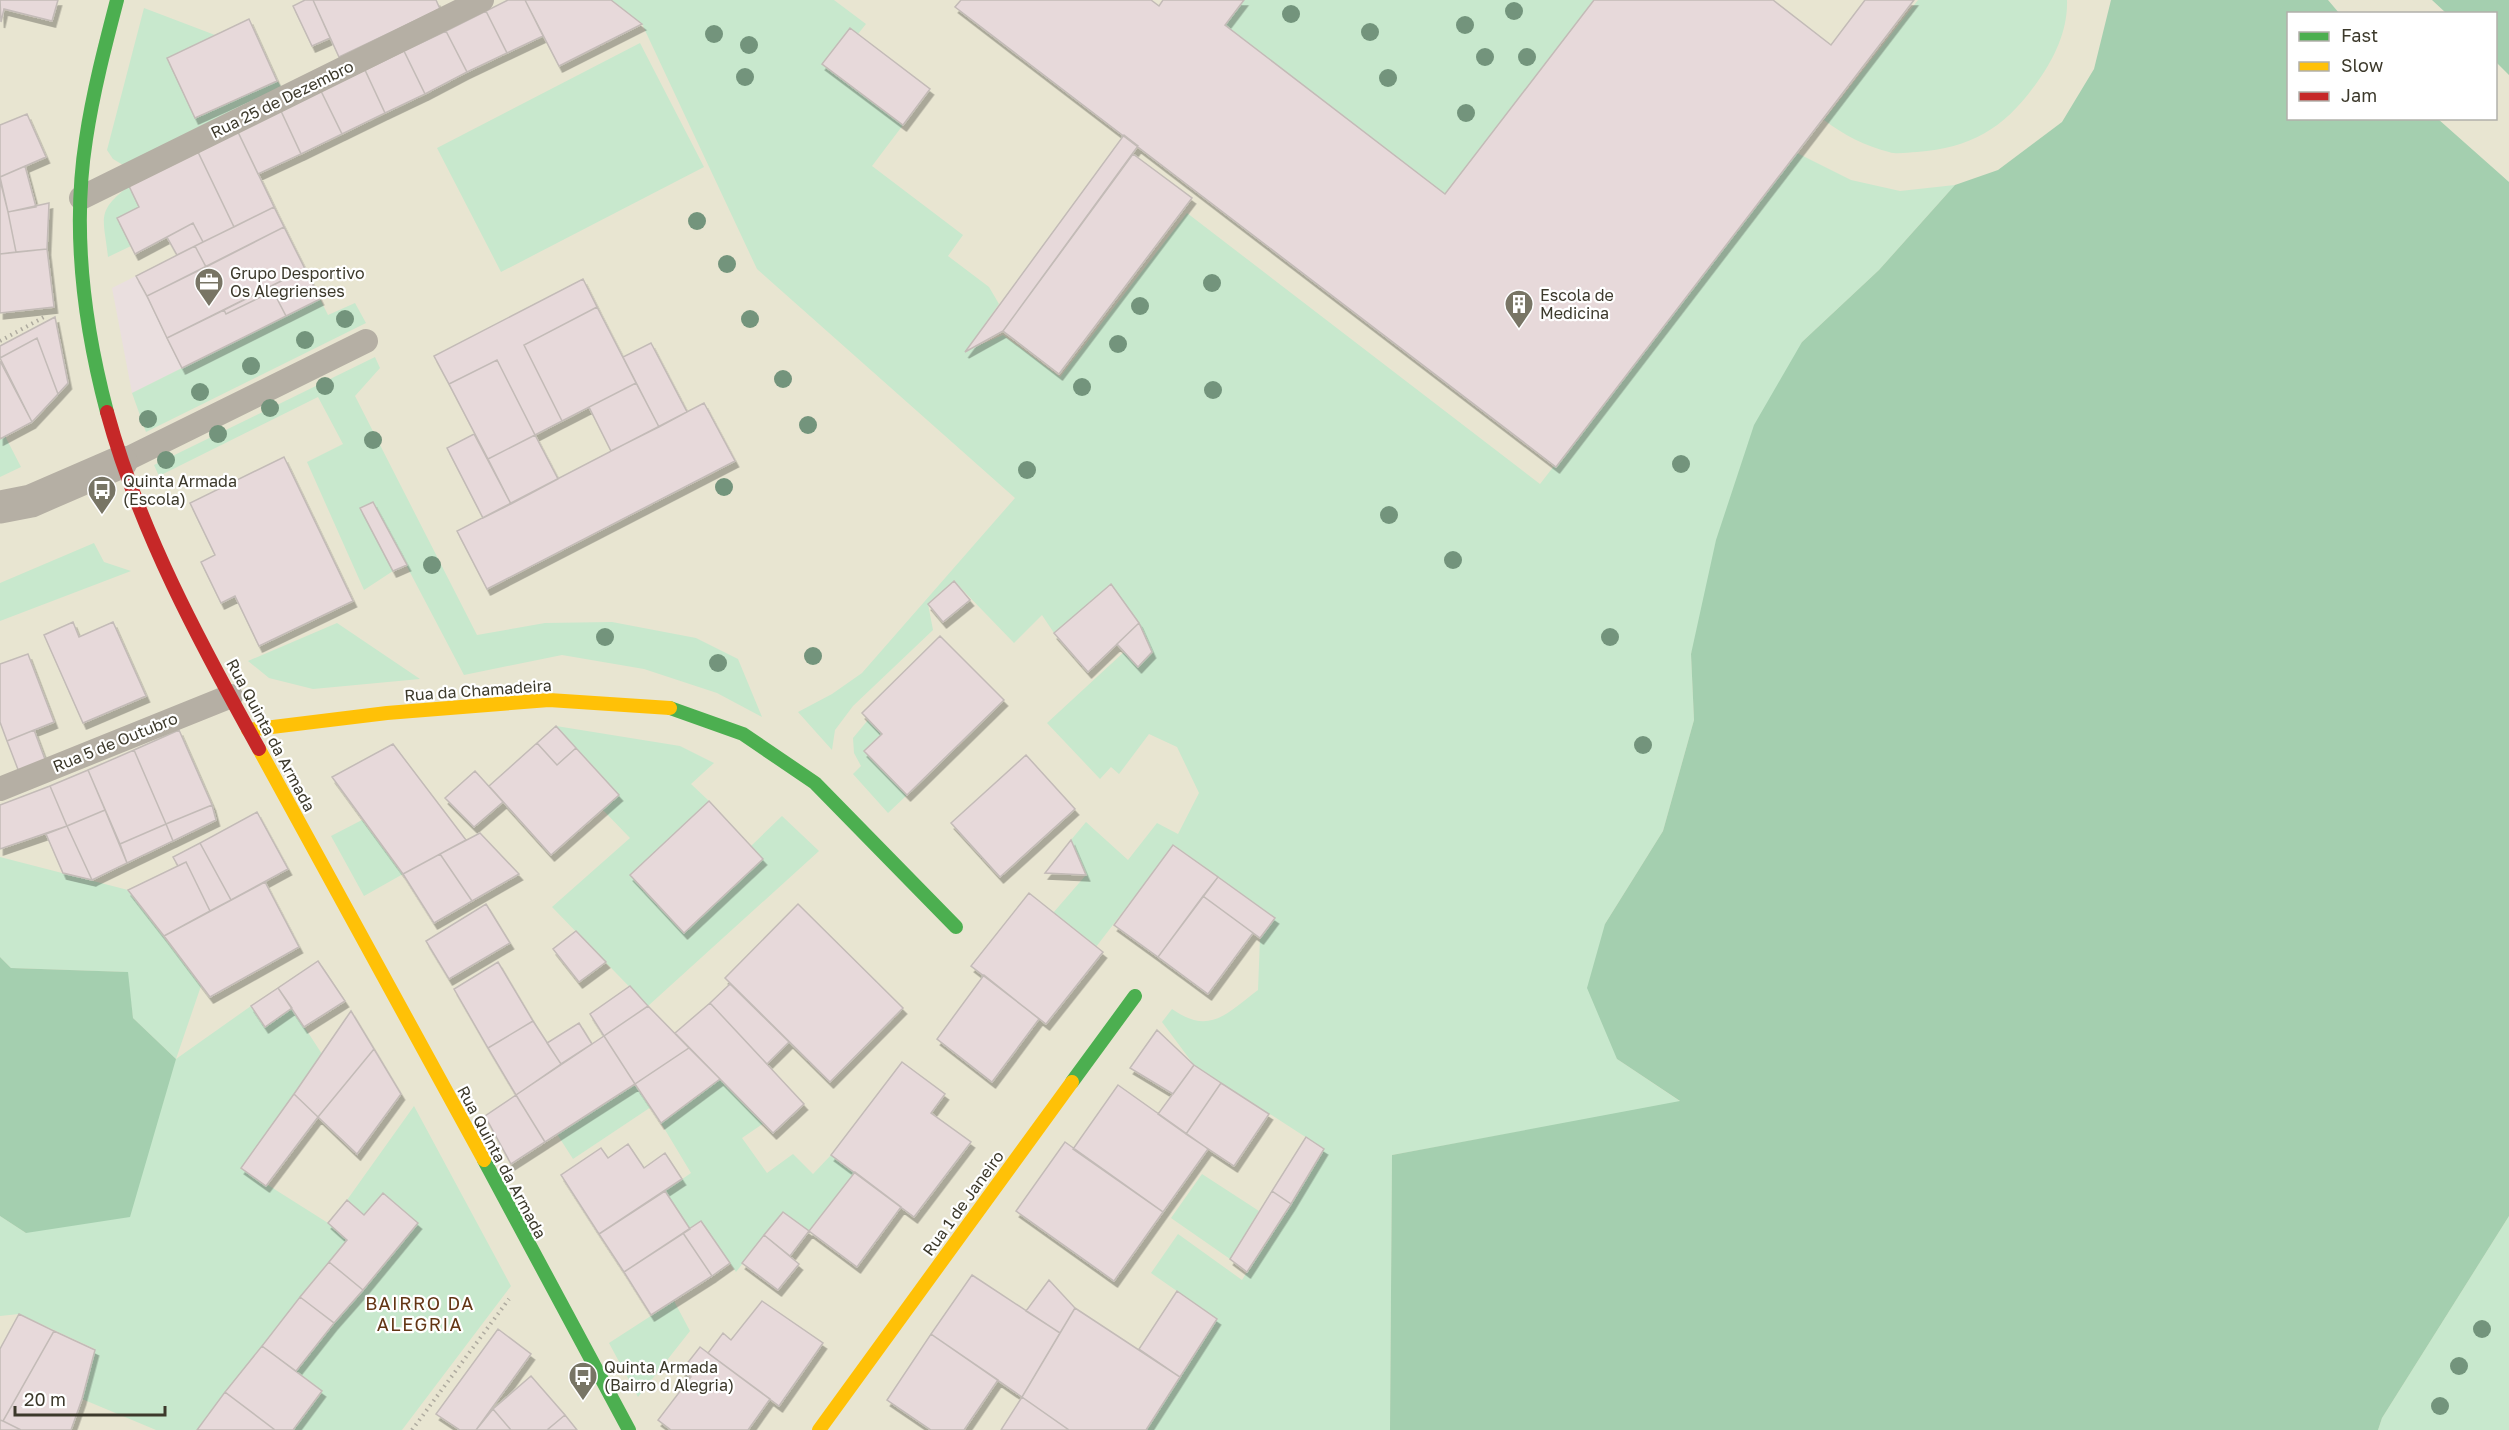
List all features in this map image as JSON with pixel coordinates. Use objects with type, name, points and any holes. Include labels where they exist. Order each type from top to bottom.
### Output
[{"type":"street","name":"Rua Quinta da Armada","points":[[117,0],[94,89],[85,142],[81,198],[84,297],[105,403],[121,462],[176,589],[248,730],[394,993],[536,1262],[629,1430]]},
{"type":"street","points":[[0,507],[31,501],[121,462]]},
{"type":"street","name":"Rua da Chamadeira","points":[[248,730],[387,712],[549,700],[671,708],[742,735],[815,783],[956,927]]},
{"type":"street","name":"Rua 1 de Janeiro","points":[[819,1430],[1135,996]]},
{"type":"lane","name":"Rua 25 de Dezembro","points":[[81,198],[482,0]]},
{"type":"lane","points":[[121,462],[366,341]]},
{"type":"lane","name":"Rua 5 de Outubro","points":[[0,789],[231,696]]},
{"type":"path","points":[[412,1430],[536,1262]]},
{"type":"shaded area","name":"Grupo Desportivo Os Alegrienses","points":[[274,207],[320,299],[132,393],[112,288]]},
{"type":"green space","points":[[611,0],[834,0],[866,24],[858,34],[850,28],[823,64],[903,125],[872,166],[963,235],[948,256],[989,287],[999,304],[966,351],[1003,335],[1060,377],[1187,213],[1540,484],[1797,153],[1851,180],[1900,191],[1955,185],[1879,270],[1802,342],[1691,654],[1694,720],[1663,831],[1605,924],[1617,1059],[1681,1102],[1392,1155],[1390,1430],[1146,1430],[1217,1319],[1151,1273],[1178,1234],[1242,1280],[1324,1149],[1194,1065],[1162,1022],[1172,1009],[1197,1021],[1218,1018],[1258,990],[1260,938],[1275,918],[1174,845],[1096,947],[1053,913],[1086,875],[1071,840],[1086,822],[1128,860],[1157,823],[1178,834],[1199,793],[1177,747],[1149,734],[1119,774],[1111,767],[1100,779],[1047,723],[1124,652],[1138,667],[1111,584],[1054,633],[1042,615],[1014,643],[955,582],[928,604],[933,630],[853,706],[835,730],[832,750],[798,712],[832,694],[862,673],[1015,498],[757,269],[642,24]]},
{"type":"green space","points":[[1244,0],[1594,0],[1445,194],[1225,25]]},
{"type":"green space","points":[[1918,0],[2067,0],[2067,11],[2063,32],[2050,62],[2026,97],[2000,123],[1987,132],[1955,146],[1937,150],[1892,153],[1855,139],[1824,120]]},
{"type":"green space","points":[[2111,0],[2328,0],[2338,12],[2287,12],[2287,120],[2439,120],[2509,182],[2509,1216],[2382,1418],[2378,1430],[1390,1430],[1392,1155],[1680,1101],[1617,1059],[1587,988],[1605,924],[1663,831],[1694,720],[1691,654],[1716,540],[1754,425],[1802,342],[1879,270],[1955,185],[1998,170],[2062,122],[2094,69]]},
{"type":"green space","points":[[2432,0],[2509,0],[2509,75],[2497,63],[2497,12],[2445,12]]},
{"type":"green space","points":[[144,8],[215,35],[167,58],[195,118],[277,81],[281,86],[123,165],[113,159],[107,150]]},
{"type":"green space","points":[[640,43],[704,167],[501,272],[437,148]]},
{"type":"green space","points":[[129,186],[139,207],[117,218],[131,246],[108,257],[104,224],[106,210]]},
{"type":"green space","points":[[320,299],[328,315],[355,303],[366,323],[146,432],[132,393]]},
{"type":"green space","points":[[375,357],[380,368],[355,396],[477,635],[545,623],[612,622],[696,638],[738,659],[762,717],[717,693],[644,669],[562,655],[464,675],[373,502],[361,508],[393,571],[364,590],[307,462],[343,444],[318,397],[159,476],[154,465]]},
{"type":"green space","points":[[5,436],[21,467],[0,477],[0,439]]},
{"type":"green space","points":[[94,543],[104,562],[131,571],[0,621],[0,583]]},
{"type":"green space","points":[[337,623],[420,679],[313,689],[269,678],[248,661]]},
{"type":"green space","points":[[868,720],[882,734],[864,751],[907,795],[888,813],[853,774],[861,766],[854,753],[853,738]]},
{"type":"green space","points":[[556,726],[680,746],[714,763],[691,784],[709,801],[630,875],[684,933],[762,859],[751,846],[782,816],[819,851],[648,1006],[552,907],[630,838],[602,809],[618,794]]},
{"type":"green space","points":[[362,820],[403,874],[364,896],[331,836]]},
{"type":"green space","points":[[0,857],[128,890],[201,986],[176,1059],[133,1018],[127,972],[11,968],[0,957]]},
{"type":"green space","points":[[0,957],[11,968],[128,972],[133,1018],[176,1059],[130,1217],[26,1233],[0,1216]]},
{"type":"green space","points":[[251,1006],[265,1027],[292,1008],[322,1054],[241,1168],[328,1223],[347,1240],[197,1430],[156,1430],[82,1399],[95,1349],[19,1314],[0,1316],[0,1216],[26,1233],[176,1059]]},
{"type":"green space","points":[[720,1079],[764,1123],[742,1138],[767,1173],[793,1154],[813,1174],[831,1155],[855,1172],[809,1231],[783,1212],[736,1272],[701,1221],[690,1229],[665,1191],[691,1173],[661,1123]]},
{"type":"green space","points":[[635,1084],[651,1107],[573,1159],[557,1134]]},
{"type":"green space","points":[[414,1106],[511,1286],[402,1430],[293,1430],[322,1392],[296,1371],[334,1323],[383,1194],[364,1215],[347,1200]]},
{"type":"green space","points":[[1202,1174],[1259,1211],[1230,1259],[1171,1218]]},
{"type":"green space","points":[[2509,1216],[2509,1430],[2378,1430],[2382,1418]]},
{"type":"green space","points":[[674,1301],[690,1331],[638,1397],[609,1343]]},
{"type":"building","points":[[0,0],[58,0],[52,21],[4,9],[1,22]]},
{"type":"building","points":[[305,0],[313,0],[330,38],[312,46],[293,6]]},
{"type":"building","points":[[313,0],[436,0],[440,9],[339,57]]},
{"type":"building","points":[[508,0],[525,0],[543,36],[507,53],[486,11]]},
{"type":"building","points":[[525,0],[611,0],[642,24],[559,66]]},
{"type":"building","name":"Escola de Medicina","points":[[961,0],[1151,0],[1159,6],[1163,0],[1244,0],[1225,25],[1445,194],[1594,0],[1773,0],[1831,45],[1865,0],[1914,0],[1556,467],[955,7]]},
{"type":"building","points":[[486,11],[507,53],[467,72],[446,31]]},
{"type":"building","points":[[249,19],[277,81],[195,118],[167,58]]},
{"type":"building","points":[[850,28],[930,89],[903,125],[822,64]]},
{"type":"building","points":[[446,31],[467,72],[425,94],[404,51]]},
{"type":"building","points":[[404,51],[425,94],[385,113],[365,70]]},
{"type":"building","points":[[365,70],[385,113],[342,134],[321,91]]},
{"type":"building","points":[[321,91],[342,134],[301,154],[281,111]]},
{"type":"building","points":[[281,111],[301,154],[258,174],[238,132]]},
{"type":"building","points":[[27,114],[46,157],[0,177],[0,125]]},
{"type":"building","points":[[238,132],[274,207],[234,227],[198,152]]},
{"type":"building","points":[[1124,135],[1138,146],[1003,331],[965,352]]},
{"type":"building","points":[[198,152],[234,227],[203,242],[193,223],[135,254],[117,218],[139,207],[129,186]]},
{"type":"building","points":[[1133,154],[1192,198],[1059,374],[1003,331]]},
{"type":"building","points":[[25,166],[36,207],[8,212],[0,177]]},
{"type":"building","points":[[0,180],[16,252],[0,254]]},
{"type":"building","points":[[49,203],[47,249],[16,252],[8,212]]},
{"type":"building","points":[[274,207],[284,227],[206,267],[195,246]]},
{"type":"building","points":[[193,223],[203,242],[177,255],[167,237]]},
{"type":"building","points":[[284,227],[305,269],[167,338],[147,296]]},
{"type":"building","points":[[195,246],[206,267],[147,296],[136,276]]},
{"type":"building","points":[[47,249],[54,307],[0,313],[0,254]]},
{"type":"building","points":[[305,269],[320,299],[286,316],[273,291],[226,314],[224,310]]},
{"type":"building","points":[[583,279],[597,307],[524,345],[562,421],[535,435],[497,360],[449,384],[434,356]]},
{"type":"building","points":[[273,291],[286,316],[182,368],[167,338],[224,310],[226,314]]},
{"type":"building","points":[[597,307],[636,383],[562,421],[524,345]]},
{"type":"building","points":[[55,317],[68,383],[58,394],[37,338],[0,358],[0,346]]},
{"type":"building","points":[[37,338],[58,394],[32,422],[0,358]]},
{"type":"building","points":[[651,343],[687,412],[659,427],[623,357]]},
{"type":"building","points":[[497,360],[535,435],[488,459],[449,384]]},
{"type":"building","points":[[0,361],[32,422],[0,439]]},
{"type":"building","points":[[636,383],[659,427],[611,451],[589,407]]},
{"type":"building","points":[[704,403],[735,461],[487,589],[457,531]]},
{"type":"building","points":[[474,434],[511,504],[483,518],[447,448]]},
{"type":"building","points":[[535,435],[558,479],[511,504],[488,459]]},
{"type":"building","points":[[284,457],[353,601],[259,646],[235,596],[221,603],[201,562],[215,555],[190,503]]},
{"type":"building","points":[[373,502],[407,565],[393,571],[360,508]]},
{"type":"building","points":[[954,581],[970,600],[943,622],[928,604]]},
{"type":"building","points":[[1111,584],[1139,623],[1088,672],[1054,633]]},
{"type":"building","points":[[73,622],[79,637],[113,622],[146,696],[83,723],[44,635]]},
{"type":"building","points":[[1139,623],[1152,652],[1138,667],[1117,644]]},
{"type":"building","points":[[940,636],[1004,700],[907,795],[864,751],[882,734],[862,713]]},
{"type":"building","points":[[28,654],[54,722],[7,741],[0,722],[0,664]]},
{"type":"building","points":[[556,726],[576,748],[557,765],[537,743]]},
{"type":"building","points":[[34,730],[46,762],[19,772],[7,741]]},
{"type":"building","points":[[179,730],[212,805],[166,824],[134,750]]},
{"type":"building","points":[[537,743],[557,765],[576,748],[619,795],[551,855],[489,786]]},
{"type":"building","points":[[393,744],[466,840],[403,874],[332,777]]},
{"type":"building","points":[[134,750],[166,824],[120,844],[88,770]]},
{"type":"building","points":[[1026,755],[1075,809],[1000,877],[951,823]]},
{"type":"building","points":[[88,770],[105,810],[67,826],[50,786]]},
{"type":"building","points":[[475,771],[503,802],[474,827],[445,798]]},
{"type":"building","points":[[50,786],[67,826],[0,849],[0,805]]},
{"type":"building","points":[[709,801],[763,859],[684,933],[630,875]]},
{"type":"building","points":[[212,805],[216,820],[173,841],[166,824]]},
{"type":"building","points":[[105,810],[127,863],[92,880],[67,826]]},
{"type":"building","points":[[257,812],[288,869],[231,900],[200,843]]},
{"type":"building","points":[[166,824],[173,841],[127,863],[120,844]]},
{"type":"building","points":[[67,826],[92,880],[63,873],[46,834]]},
{"type":"building","points":[[480,833],[519,874],[472,901],[440,854]]},
{"type":"building","points":[[1071,840],[1086,875],[1045,873]]},
{"type":"building","points":[[200,843],[231,900],[210,911],[186,862],[178,866],[173,857]]},
{"type":"building","points":[[1173,845],[1218,877],[1158,957],[1114,925]]},
{"type":"building","points":[[440,854],[472,901],[434,923],[403,874]]},
{"type":"building","points":[[186,862],[210,911],[164,936],[128,890]]},
{"type":"building","points":[[1218,877],[1275,918],[1260,938],[1203,896]]},
{"type":"building","points":[[265,882],[299,947],[210,997],[164,936]]},
{"type":"building","points":[[1029,893],[1103,952],[1046,1024],[971,966]]},
{"type":"building","points":[[1203,896],[1253,933],[1208,994],[1158,957]]},
{"type":"building","points":[[486,904],[510,943],[449,979],[426,941]]},
{"type":"building","points":[[798,904],[903,1008],[830,1082],[725,978]]},
{"type":"building","points":[[576,931],[606,962],[579,982],[553,949]]},
{"type":"building","points":[[318,961],[345,1001],[304,1027],[278,988]]},
{"type":"building","points":[[498,962],[533,1021],[488,1048],[454,989]]},
{"type":"building","points":[[984,975],[1039,1019],[992,1082],[937,1039]]},
{"type":"building","points":[[730,984],[789,1042],[767,1064],[710,1003]]},
{"type":"building","points":[[630,986],[648,1006],[604,1036],[590,1014]]},
{"type":"building","points":[[278,988],[292,1008],[265,1027],[251,1006]]},
{"type":"building","points":[[710,1003],[804,1104],[773,1133],[675,1033]]},
{"type":"building","points":[[648,1006],[689,1048],[635,1084],[604,1036]]},
{"type":"building","points":[[351,1011],[374,1049],[318,1117],[294,1094]]},
{"type":"building","points":[[533,1021],[561,1064],[516,1095],[488,1048]]},
{"type":"building","points":[[579,1023],[592,1044],[561,1064],[547,1043]]},
{"type":"building","points":[[1157,1030],[1194,1065],[1173,1094],[1130,1068]]},
{"type":"building","points":[[604,1036],[635,1084],[545,1142],[516,1095]]},
{"type":"building","points":[[689,1048],[720,1079],[661,1123],[635,1084]]},
{"type":"building","points":[[374,1049],[401,1094],[357,1154],[318,1117]]},
{"type":"building","points":[[902,1062],[945,1094],[931,1113],[971,1142],[914,1217],[831,1155]]},
{"type":"building","points":[[1194,1065],[1221,1083],[1186,1134],[1158,1114]]},
{"type":"building","points":[[1221,1083],[1269,1114],[1234,1166],[1186,1134]]},
{"type":"building","points":[[1118,1085],[1208,1149],[1163,1212],[1073,1149]]},
{"type":"building","points":[[294,1094],[318,1117],[266,1186],[241,1168]]},
{"type":"building","points":[[516,1095],[545,1142],[511,1164],[485,1116]]},
{"type":"building","points":[[1306,1137],[1324,1149],[1291,1204],[1272,1191]]},
{"type":"building","points":[[1065,1142],[1163,1212],[1114,1281],[1016,1211]]},
{"type":"building","points":[[628,1144],[644,1168],[665,1153],[682,1179],[599,1234],[561,1175],[601,1148],[608,1158]]},
{"type":"building","points":[[855,1172],[901,1207],[857,1267],[809,1231]]},
{"type":"building","points":[[665,1191],[690,1229],[624,1272],[599,1234]]},
{"type":"building","points":[[1272,1191],[1291,1204],[1247,1272],[1230,1259]]},
{"type":"building","points":[[383,1193],[418,1223],[363,1290],[329,1262],[347,1240],[328,1223],[347,1200],[364,1215]]},
{"type":"building","points":[[783,1212],[809,1231],[790,1256],[764,1235]]},
{"type":"building","points":[[701,1221],[730,1263],[712,1276],[683,1233]]},
{"type":"building","points":[[683,1233],[712,1276],[651,1315],[624,1272]]},
{"type":"building","points":[[764,1235],[799,1264],[778,1290],[742,1263]]},
{"type":"building","points":[[329,1262],[363,1290],[334,1323],[300,1297]]},
{"type":"building","points":[[972,1275],[1060,1333],[1022,1397],[931,1334]]},
{"type":"building","points":[[1049,1280],[1075,1308],[1060,1333],[1026,1311]]},
{"type":"building","points":[[1177,1291],[1217,1319],[1180,1377],[1139,1349]]},
{"type":"building","points":[[300,1297],[334,1323],[296,1371],[262,1346]]},
{"type":"building","points":[[762,1301],[823,1343],[779,1406],[708,1353],[723,1333],[731,1340]]},
{"type":"building","points":[[1075,1308],[1180,1377],[1146,1430],[1069,1430],[1022,1397]]},
{"type":"building","points":[[19,1314],[54,1331],[3,1421],[0,1420],[0,1349]]},
{"type":"building","points":[[498,1329],[531,1354],[476,1430],[460,1430],[436,1414]]},
{"type":"building","points":[[54,1331],[95,1350],[82,1399],[71,1430],[21,1430],[3,1421]]},
{"type":"building","points":[[931,1334],[998,1380],[964,1430],[931,1430],[887,1400]]},
{"type":"building","points":[[262,1346],[322,1391],[293,1430],[275,1430],[225,1392]]},
{"type":"building","points":[[700,1347],[770,1399],[748,1430],[671,1430],[658,1420],[691,1377],[682,1370]]},
{"type":"building","points":[[531,1376],[565,1415],[547,1430],[511,1430],[493,1409]]},
{"type":"building","points":[[225,1392],[275,1430],[197,1430]]},
{"type":"building","points":[[1022,1397],[1069,1430],[1001,1430]]},
{"type":"building","points":[[493,1409],[511,1430],[476,1430]]},
{"type":"building","points":[[565,1415],[577,1430],[547,1430]]},
{"type":"building","points":[[0,1420],[3,1421],[21,1430],[0,1430]]},
{"type":"traffic: fast","points":[[107,412],[87,311],[80,242],[80,207],[89,121],[117,0]]},
{"type":"traffic: fast","points":[[670,708],[743,734],[815,783],[956,927]]},
{"type":"traffic: fast","points":[[1072,1082],[1135,996]]},
{"type":"traffic: fast","points":[[484,1160],[629,1430]]},
{"type":"traffic: slow","points":[[248,730],[387,713],[549,700],[670,708]]},
{"type":"traffic: slow","points":[[259,749],[484,1160]]},
{"type":"traffic: slow","points":[[819,1430],[1072,1082]]},
{"type":"traffic: jam","points":[[107,412],[120,456],[154,543],[193,627],[259,749]]},
{"type":"place","name":"Grupo Desportivo Os Alegrienses","points":[[209,308]]},
{"type":"place","name":"Escola de Medicina","points":[[1519,330]]},
{"type":"place","name":"Quinta Armada (Escola)","points":[[102,516]]},
{"type":"place","name":"Quinta Armada (Bairro d Alegria)","points":[[583,1402]]},
{"type":"district","name":"BAIRRO DA ALEGRIA","points":[[420,1313]]}]
